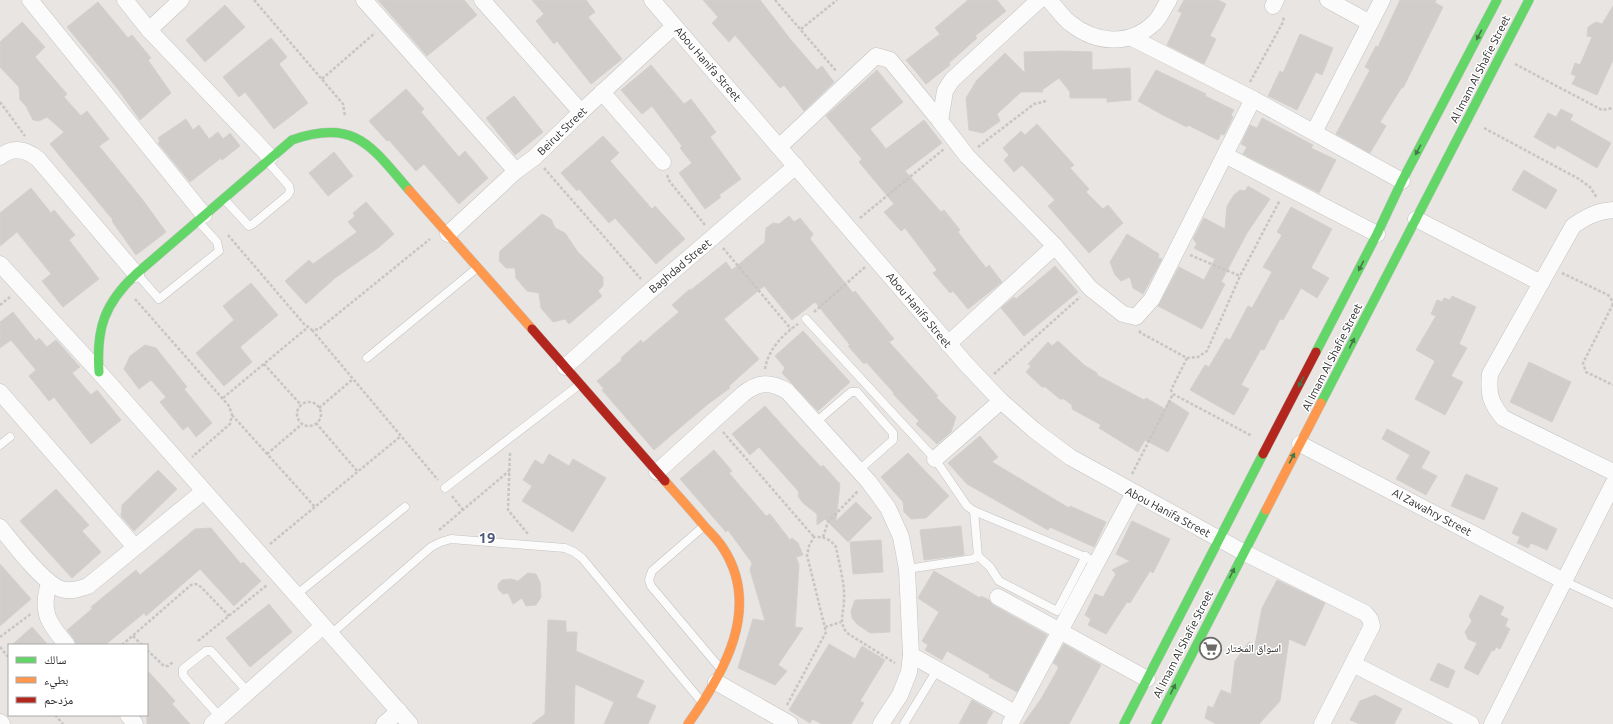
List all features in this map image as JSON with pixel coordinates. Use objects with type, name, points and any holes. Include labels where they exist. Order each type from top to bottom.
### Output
[{"type":"street","points":[[30,0],[201,218]]},
{"type":"street","points":[[125,0],[148,30],[269,159]]},
{"type":"street","points":[[148,30],[181,0]]},
{"type":"street","points":[[364,0],[516,171]]},
{"type":"street","points":[[482,0],[581,112]]},
{"type":"street","name":"Abou Hanifa Street","points":[[652,0],[948,344],[1001,401],[1034,430],[1070,457],[1220,540],[1366,613],[1372,626],[1353,664]]},
{"type":"street","points":[[940,121],[945,91],[952,80],[1039,0]]},
{"type":"street","points":[[1049,0],[1069,22],[1089,36],[1113,40],[1132,38],[1154,23],[1168,0]]},
{"type":"street","points":[[1328,0],[1370,23]]},
{"type":"street","points":[[1314,132],[1382,0]]},
{"type":"street","name":"Al Imam Al Shafie Street","points":[[1124,724],[1377,234],[1402,181],[1497,0]]},
{"type":"street","name":"Al Imam Al Shafie Street","points":[[1156,724],[1243,552],[1468,119],[1528,0]]},
{"type":"street","name":"Beirut Street","points":[[446,231],[516,171],[535,157],[602,92],[674,26]]},
{"type":"street","points":[[1132,38],[1248,97],[1402,181]]},
{"type":"street","points":[[779,147],[848,84],[876,56],[890,60],[967,156],[1055,246],[1090,288],[1123,314],[1136,318],[1152,299],[1225,155],[1248,97]]},
{"type":"street","points":[[602,92],[663,162]]},
{"type":"street","points":[[99,372],[97,349],[100,326],[109,304],[123,285],[292,140],[314,132],[338,132],[363,141],[377,154],[446,231],[723,546],[735,571],[741,598],[739,626],[730,652],[719,676],[703,703],[688,724]]},
{"type":"street","points":[[0,157],[11,150],[21,150],[31,153],[38,159],[136,274]]},
{"type":"street","points":[[1225,155],[1377,234]]},
{"type":"street","name":"Baghdad Street","points":[[565,367],[650,291],[796,166]]},
{"type":"street","points":[[1606,210],[1585,217],[1573,226],[1490,374],[1488,390],[1493,406],[1503,418],[1613,472]]},
{"type":"street","points":[[1416,219],[1541,283]]},
{"type":"street","points":[[948,344],[1055,246]]},
{"type":"street","points":[[0,264],[99,372],[410,724]]},
{"type":"street","points":[[657,472],[752,387],[764,383],[777,385],[788,390],[864,476],[888,508],[901,537],[907,568],[911,655],[909,672],[900,695],[881,724]]},
{"type":"street","points":[[0,392],[135,548]]},
{"type":"street","points":[[935,459],[1001,401]]},
{"type":"street","name":"Al Zawahry Street","points":[[1300,444],[1564,581]]},
{"type":"street","points":[[1492,724],[1613,484]]},
{"type":"street","points":[[0,527],[49,584],[61,589],[75,590],[88,586],[204,491]]},
{"type":"street","points":[[911,655],[937,670],[1012,719],[1060,631],[1091,559],[1129,491]]},
{"type":"street","points":[[49,584],[45,595],[45,607],[48,619],[53,629],[66,644]]},
{"type":"street","points":[[998,597],[1147,679]]},
{"type":"street","points":[[216,721],[248,692],[327,630]]},
{"type":"street","points":[[1322,724],[1353,664],[1471,724]]},
{"type":"street","points":[[719,676],[785,721]]},
{"type":"street","points":[[384,724],[399,711]]},
{"type":"street","points":[[129,716],[135,724]]},
{"type":"lane","points":[[223,199],[249,226],[288,195],[290,191],[289,186],[269,159]]},
{"type":"lane","points":[[136,274],[159,299],[219,251],[217,242],[201,218]]},
{"type":"lane","points":[[368,358],[478,268]]},
{"type":"lane","points":[[806,319],[935,459],[964,501],[974,511],[1091,559],[1057,612],[999,581],[990,567],[978,556],[974,511]]},
{"type":"lane","points":[[445,488],[580,384]]},
{"type":"lane","points":[[816,422],[851,392],[857,392],[893,432],[893,440],[864,476]]},
{"type":"lane","points":[[0,445],[10,437]]},
{"type":"lane","points":[[296,595],[405,507]]},
{"type":"lane","points":[[705,525],[652,571],[649,580],[651,586],[719,676]]},
{"type":"lane","points":[[327,630],[431,547],[441,542],[451,539],[565,548],[582,558],[703,703]]},
{"type":"lane","points":[[907,568],[973,560],[978,556]]},
{"type":"lane","points":[[1564,581],[1613,604]]},
{"type":"lane","points":[[216,721],[186,679],[183,674],[183,669],[206,651],[211,651],[248,692]]},
{"type":"lane","points":[[904,724],[937,670]]},
{"type":"path","points":[[254,0],[343,104],[346,113],[344,123],[338,132]]},
{"type":"path","points":[[775,0],[848,84]]},
{"type":"path","points":[[801,29],[837,0]]},
{"type":"path","points":[[1248,97],[1285,17],[1274,3]]},
{"type":"path","points":[[322,79],[385,24]]},
{"type":"path","points":[[1500,56],[1602,110],[1613,108]]},
{"type":"path","points":[[967,156],[1034,104],[1046,101]]},
{"type":"path","points":[[0,102],[26,137],[30,144],[31,153]]},
{"type":"path","points":[[1468,119],[1590,186],[1606,210]]},
{"type":"path","points":[[848,227],[954,140]]},
{"type":"path","points":[[535,157],[650,291]]},
{"type":"path","points":[[1136,318],[1137,326],[1141,333],[1187,358],[1198,357],[1207,351],[1240,276],[1286,187]]},
{"type":"path","points":[[223,230],[307,328],[312,330],[463,510]]},
{"type":"path","points":[[312,330],[319,329],[446,231]]},
{"type":"path","points":[[1177,249],[1240,276]]},
{"type":"path","points":[[1549,267],[1608,295],[1613,304],[1583,363],[1583,368],[1586,372],[1613,385]]},
{"type":"path","points":[[123,285],[223,398],[229,406],[232,415],[315,507]]},
{"type":"path","points":[[984,384],[1090,288]]},
{"type":"path","points":[[223,398],[307,328]]},
{"type":"path","points":[[1129,491],[1173,394],[1171,390],[1187,358]]},
{"type":"path","points":[[264,364],[301,405]]},
{"type":"path","points":[[319,408],[353,378]]},
{"type":"path","points":[[1173,394],[1268,445]]},
{"type":"path","points":[[309,402],[319,408],[320,416],[316,423],[309,426],[302,424],[297,417],[298,409],[301,405],[309,402]]},
{"type":"path","points":[[182,466],[230,424],[232,415]]},
{"type":"path","points":[[713,421],[814,537],[823,537],[831,541],[836,547],[844,599],[841,622],[842,628],[847,633],[909,672]]},
{"type":"path","points":[[316,423],[358,472]]},
{"type":"path","points":[[267,454],[302,424]]},
{"type":"path","points":[[515,434],[510,448],[508,510],[510,516],[539,546]]},
{"type":"path","points":[[259,553],[401,436]]},
{"type":"path","points":[[823,537],[828,522],[849,499],[864,476]]},
{"type":"path","points":[[785,721],[826,632],[808,555],[809,546],[814,537]]},
{"type":"path","points":[[193,646],[278,575]]},
{"type":"path","points":[[123,644],[191,585],[196,584],[201,587],[229,616]]},
{"type":"path","points":[[0,637],[28,616],[45,607]]},
{"type":"path","points":[[825,627],[841,622]]},
{"type":"path","points":[[133,636],[141,644]]},
{"type":"path","points":[[0,647],[8,657]]},
{"type":"path","points":[[148,651],[164,666],[168,666],[174,661]]},
{"type":"path","points":[[57,716],[63,724]]},
{"type":"building","points":[[378,0],[464,0],[477,15],[427,56]]},
{"type":"building","points":[[532,0],[586,0],[595,12],[588,17],[622,59],[591,84],[557,41],[554,44],[536,21],[544,14]]},
{"type":"building","points":[[703,0],[760,0],[791,40],[817,70],[822,66],[834,82],[804,111],[784,85],[780,88],[735,35],[729,42],[712,23],[718,17]]},
{"type":"building","points":[[968,0],[997,0],[1006,11],[975,36],[977,38],[949,63],[950,65],[926,84],[906,60],[940,34],[935,28]]},
{"type":"building","points":[[1184,0],[1218,0],[1226,4],[1210,36],[1216,39],[1204,64],[1167,45],[1182,13],[1178,11]]},
{"type":"building","points":[[1400,0],[1436,0],[1435,3],[1443,7],[1403,88],[1402,87],[1380,122],[1386,126],[1370,153],[1336,134],[1370,70],[1365,67],[1376,46],[1378,47]]},
{"type":"building","points":[[98,2],[128,38],[132,35],[151,58],[148,60],[171,93],[140,120],[117,88],[67,27]]},
{"type":"building","points":[[225,5],[245,27],[205,62],[186,40]]},
{"type":"building","points":[[1613,6],[1613,60],[1597,95],[1572,84],[1576,76],[1571,74],[1575,63],[1580,65],[1592,37],[1587,36],[1588,27],[1596,22],[1602,24]]},
{"type":"building","points":[[22,22],[45,47],[35,57],[67,94],[64,97],[81,116],[87,111],[109,139],[99,146],[142,199],[166,232],[136,255],[112,221],[113,220],[50,144],[64,132],[47,117],[39,121],[33,120],[26,106],[20,100],[19,87],[0,67],[0,42]]},
{"type":"building","points":[[1300,34],[1333,48],[1322,75],[1316,72],[1297,110],[1268,96],[1280,71],[1283,73]]},
{"type":"building","points":[[271,38],[287,57],[279,64],[308,103],[274,129],[245,92],[239,97],[223,77]]},
{"type":"building","points":[[1024,52],[1092,52],[1092,70],[1130,68],[1131,100],[1107,102],[1107,98],[1070,98],[1070,92],[1059,78],[1042,90],[1043,92],[1021,92],[997,114],[1000,121],[983,133],[969,130],[966,98],[977,80],[1005,53],[1025,73]]},
{"type":"building","points":[[651,65],[684,104],[691,99],[716,132],[710,137],[741,179],[719,195],[721,197],[705,209],[679,173],[692,163],[680,148],[682,146],[652,106],[642,114],[621,90]]},
{"type":"building","points":[[877,70],[903,102],[870,129],[886,149],[924,120],[942,143],[905,171],[941,212],[944,210],[960,230],[958,232],[986,268],[989,265],[1002,282],[968,309],[953,291],[950,293],[933,273],[937,270],[905,228],[901,231],[884,212],[894,204],[859,162],[862,159],[826,116]]},
{"type":"building","points":[[1156,70],[1206,94],[1205,96],[1234,110],[1231,115],[1233,117],[1224,135],[1221,134],[1218,140],[1188,125],[1187,127],[1138,101]]},
{"type":"building","points":[[406,89],[424,109],[421,112],[459,157],[465,151],[488,178],[459,204],[424,164],[416,171],[389,140],[387,141],[369,121]]},
{"type":"building","points":[[514,96],[543,132],[515,155],[486,118]]},
{"type":"building","points":[[1561,109],[1573,115],[1570,120],[1611,143],[1597,168],[1557,145],[1555,149],[1534,137],[1548,113],[1556,117]]},
{"type":"building","points":[[1262,118],[1313,145],[1311,148],[1336,160],[1319,193],[1243,154],[1247,147],[1241,144],[1250,125],[1257,128]]},
{"type":"building","points":[[186,119],[193,130],[199,125],[209,139],[218,132],[223,139],[230,133],[240,146],[222,160],[221,158],[190,182],[158,143],[160,141],[158,138]]},
{"type":"building","points":[[1037,124],[1074,165],[1070,168],[1089,189],[1086,192],[1103,209],[1108,205],[1123,223],[1089,253],[1048,206],[1055,200],[1022,165],[1014,172],[1004,160],[1009,155],[1003,148],[1021,131],[1025,135]]},
{"type":"building","points":[[603,136],[619,153],[610,161],[652,209],[655,206],[685,239],[656,264],[615,218],[609,223],[579,189],[577,191],[561,173]]},
{"type":"building","points":[[334,152],[353,176],[328,196],[309,173]]},
{"type":"building","points":[[1524,170],[1557,190],[1546,209],[1512,190]]},
{"type":"building","points":[[1248,186],[1270,199],[1247,233],[1221,282],[1225,284],[1202,329],[1158,306],[1179,267],[1204,280],[1215,259],[1194,248],[1197,244],[1193,239],[1204,218],[1225,229],[1227,206],[1234,195],[1240,190],[1245,191]]},
{"type":"building","points":[[31,188],[51,213],[54,210],[75,235],[69,240],[99,279],[63,307],[42,281],[51,274],[17,232],[0,246],[0,213]]},
{"type":"building","points":[[366,202],[394,234],[378,248],[335,278],[306,304],[285,281],[309,260],[313,264],[357,232],[348,222],[355,216],[353,213]]},
{"type":"building","points":[[1291,207],[1332,229],[1311,268],[1329,278],[1317,298],[1301,288],[1283,320],[1280,319],[1264,350],[1261,349],[1241,385],[1249,389],[1234,415],[1190,390],[1205,365],[1209,367],[1226,338],[1230,340],[1248,306],[1252,308],[1272,272],[1263,267],[1282,235],[1277,232]]},
{"type":"building","points":[[542,214],[551,219],[555,228],[565,233],[577,251],[603,277],[603,286],[598,291],[602,296],[569,324],[565,319],[553,322],[541,308],[539,293],[527,291],[516,278],[515,268],[506,268],[499,261],[500,251]]},
{"type":"building","points":[[789,216],[794,222],[800,218],[813,234],[810,239],[853,293],[855,291],[894,339],[889,342],[938,396],[936,397],[956,417],[951,432],[937,444],[916,424],[919,421],[893,394],[894,393],[866,362],[864,364],[848,346],[850,345],[815,302],[792,320],[764,286],[724,319],[759,359],[729,386],[730,388],[708,404],[654,450],[602,390],[604,389],[597,381],[622,360],[621,358],[641,340],[643,343],[679,312],[672,305],[690,289],[691,290],[726,262],[732,270],[765,242],[766,228],[773,223],[779,224]]},
{"type":"building","points":[[1127,234],[1159,254],[1158,258],[1162,259],[1143,294],[1133,288],[1130,277],[1121,281],[1115,275],[1110,262]]},
{"type":"building","points":[[1055,266],[1078,292],[1024,336],[1001,308],[1014,297],[1016,299]]},
{"type":"building","points":[[251,283],[278,315],[240,347],[252,362],[224,386],[196,353],[234,320],[223,306]]},
{"type":"building","points":[[1452,296],[1476,307],[1459,344],[1467,348],[1451,376],[1463,382],[1445,415],[1415,399],[1435,361],[1416,350],[1436,316],[1431,314],[1437,300],[1442,302],[1444,298],[1450,300]]},
{"type":"building","points":[[13,312],[36,341],[39,338],[47,347],[56,340],[80,367],[72,373],[91,395],[97,390],[121,420],[91,444],[54,397],[49,401],[29,376],[36,370],[11,340],[0,348],[0,322]]},
{"type":"building","points":[[803,331],[850,382],[818,411],[782,373],[785,368],[775,356]]},
{"type":"building","points":[[1058,341],[1084,365],[1097,373],[1097,375],[1144,400],[1146,398],[1165,409],[1169,400],[1189,413],[1168,452],[1145,440],[1138,452],[1099,428],[1101,425],[1072,409],[1072,405],[1064,399],[1060,399],[1044,386],[1043,388],[1026,372],[1031,366],[1028,364],[1048,342],[1052,346]]},
{"type":"building","points":[[145,345],[156,348],[187,387],[184,389],[212,423],[196,437],[188,426],[183,430],[160,402],[166,397],[151,380],[139,389],[124,369],[130,356]]},
{"type":"building","points":[[1529,362],[1571,382],[1552,422],[1510,402]]},
{"type":"building","points":[[765,406],[821,467],[823,465],[840,484],[836,521],[856,502],[872,518],[848,542],[825,519],[817,525],[817,514],[803,503],[798,496],[799,492],[759,447],[750,455],[732,434]]},
{"type":"building","points":[[1387,429],[1430,452],[1421,468],[1437,476],[1426,495],[1396,479],[1410,455],[1382,439]]},
{"type":"building","points":[[980,436],[998,457],[992,462],[1069,508],[1070,506],[1106,522],[1094,547],[1050,527],[1048,530],[967,484],[948,463]]},
{"type":"building","points":[[714,450],[732,471],[729,473],[766,516],[770,514],[790,540],[792,538],[798,543],[803,555],[796,557],[799,565],[795,627],[803,628],[778,665],[787,671],[775,685],[738,668],[753,619],[765,621],[750,570],[752,563],[728,530],[726,532],[680,479]]},
{"type":"building","points":[[908,453],[949,496],[926,518],[911,519],[904,512],[903,502],[881,477]]},
{"type":"building","points":[[549,454],[569,466],[573,459],[606,478],[573,532],[522,501],[532,486],[523,480],[535,460],[543,465]]},
{"type":"building","points":[[158,470],[177,489],[134,531],[121,516],[122,505]]},
{"type":"building","points":[[1466,474],[1498,488],[1484,520],[1451,506]]},
{"type":"building","points":[[56,489],[89,525],[82,531],[101,552],[72,578],[20,521]]},
{"type":"building","points":[[1522,512],[1557,529],[1547,550],[1531,543],[1528,548],[1517,543],[1520,537],[1512,533]]},
{"type":"building","points":[[1132,521],[1170,539],[1153,573],[1150,571],[1130,603],[1127,602],[1106,634],[1088,625],[1091,619],[1085,615],[1095,594],[1103,597],[1116,574],[1112,570],[1130,561],[1116,554]]},
{"type":"building","points":[[961,526],[964,555],[924,560],[920,530]]},
{"type":"building","points":[[211,528],[241,564],[243,562],[261,581],[234,606],[200,569],[146,616],[144,613],[106,644],[76,644],[74,639],[67,630],[92,609],[91,607],[136,570],[140,575],[195,529]]},
{"type":"building","points":[[881,540],[883,572],[853,574],[850,542]]},
{"type":"building","points":[[0,564],[31,599],[0,626]]},
{"type":"building","points":[[934,571],[980,598],[981,596],[989,600],[993,605],[1047,635],[1017,692],[989,677],[990,675],[947,651],[942,660],[925,650],[928,645],[922,641],[939,612],[918,598]]},
{"type":"building","points":[[528,573],[536,574],[540,582],[541,597],[536,605],[526,606],[522,598],[513,604],[508,593],[503,594],[498,589],[498,584],[502,580],[511,579],[518,581]]},
{"type":"building","points":[[1277,580],[1325,603],[1305,646],[1289,639],[1280,701],[1259,724],[1216,724],[1205,718],[1208,706],[1213,708],[1221,690],[1231,694],[1235,661],[1249,642],[1255,645],[1262,608]]},
{"type":"building","points":[[1480,595],[1504,607],[1500,615],[1508,619],[1505,626],[1510,629],[1500,649],[1496,647],[1494,651],[1492,650],[1478,675],[1464,668],[1477,643],[1468,639],[1465,632],[1472,621],[1469,616]]},
{"type":"building","points":[[890,599],[890,632],[870,633],[857,624],[852,618],[851,611],[855,600]]},
{"type":"building","points":[[269,604],[292,632],[250,667],[226,638]]},
{"type":"building","points":[[548,620],[566,621],[566,632],[577,632],[576,651],[644,681],[636,697],[656,706],[648,724],[604,724],[614,702],[575,684],[574,724],[532,724],[545,714]]},
{"type":"building","points":[[32,627],[47,644],[13,644]]},
{"type":"building","points":[[829,644],[855,659],[862,646],[885,660],[860,701],[864,703],[851,724],[822,724],[812,719],[810,723],[789,710]]},
{"type":"building","points":[[1064,644],[1101,665],[1069,724],[1023,724],[1041,699],[1058,669],[1058,666],[1053,663]]},
{"type":"building","points":[[1438,663],[1455,671],[1448,688],[1430,680]]},
{"type":"building","points":[[148,671],[175,701],[172,704],[190,724],[147,724]]},
{"type":"building","points":[[1375,695],[1402,709],[1394,724],[1360,724],[1350,720],[1360,701]]},
{"type":"building","points":[[972,700],[993,712],[986,724],[959,724]]},
{"type":"traffic: fast","points":[[1316,352],[1377,234],[1402,181],[1497,0]]},
{"type":"traffic: fast","points":[[1321,403],[1529,0]]},
{"type":"traffic: fast","points":[[99,372],[99,343],[104,318],[109,307],[125,285],[292,140],[314,134],[332,132],[347,135],[360,140],[384,161],[409,190]]},
{"type":"traffic: fast","points":[[1124,724],[1263,454]]},
{"type":"traffic: fast","points":[[1156,724],[1266,510]]},
{"type":"traffic: slow","points":[[409,190],[532,329]]},
{"type":"traffic: slow","points":[[1266,510],[1321,403]]},
{"type":"traffic: slow","points":[[665,481],[717,539],[723,548],[734,571],[739,594],[739,617],[734,639],[725,662],[714,683],[688,724]]},
{"type":"traffic: jam","points":[[532,329],[665,481]]},
{"type":"traffic: jam","points":[[1263,454],[1316,352]]},
{"type":"place","name":"اسواق المختار","points":[[1210,648]]},
{"type":"district","name":"19","points":[[487,537]]}]
